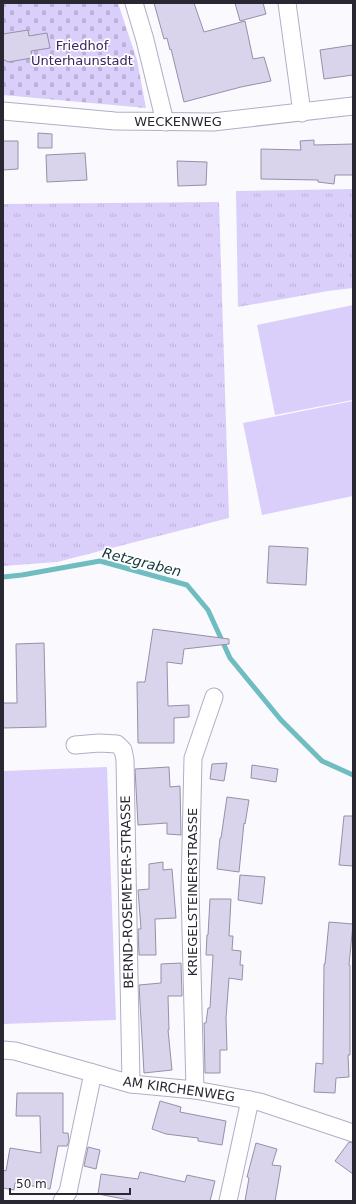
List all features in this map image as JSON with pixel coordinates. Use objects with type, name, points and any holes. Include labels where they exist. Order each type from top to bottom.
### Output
[{"type":"street","points":[[134,3],[145,40],[165,122]]},
{"type":"street","points":[[287,3],[302,113]]},
{"type":"street","name":"WECKENWEG","points":[[3,111],[115,121],[213,122],[353,106]]},
{"type":"street","name":"KRIEGELSTEINERSTRASSE","points":[[195,1090],[190,890],[193,758],[214,697]]},
{"type":"street","name":"BERND-ROSEMEYER-STRASSE","points":[[75,745],[99,743],[117,744],[123,750],[125,768],[131,1084]]},
{"type":"street","name":"AM KIRCHENWEG","points":[[3,1050],[15,1051],[131,1084],[195,1090],[250,1100],[353,1133]]},
{"type":"street","points":[[62,1201],[68,1192],[93,1073]]},
{"type":"street","points":[[228,1201],[250,1100]]},
{"type":"green space","name":"Friedhof Unterhaunstadt","points":[[3,3],[118,3],[137,60],[146,108],[3,95]]},
{"type":"green space","points":[[353,189],[353,288],[238,307],[236,191]]},
{"type":"green space","points":[[219,202],[229,518],[57,562],[3,566],[3,204]]},
{"type":"green space","points":[[353,305],[353,400],[275,415],[257,325]]},
{"type":"green space","points":[[353,401],[353,496],[262,515],[243,423]]},
{"type":"green space","points":[[107,767],[116,1020],[3,1024],[3,771]]},
{"type":"building","points":[[154,3],[194,3],[204,32],[245,21],[253,59],[264,57],[271,81],[241,87],[184,102],[171,49],[170,50],[167,38],[164,39]]},
{"type":"building","points":[[235,3],[263,3],[266,14],[240,21]]},
{"type":"building","points":[[28,30],[29,36],[47,33],[50,48],[31,51],[32,58],[8,62],[3,59],[3,34]]},
{"type":"building","points":[[353,45],[353,75],[324,79],[320,50]]},
{"type":"building","points":[[38,133],[52,134],[52,148],[38,148]]},
{"type":"building","points":[[314,140],[314,145],[353,144],[353,175],[335,175],[334,184],[318,182],[318,180],[261,179],[261,149],[301,150],[300,141]]},
{"type":"building","points":[[3,141],[18,141],[18,169],[3,170]]},
{"type":"building","points":[[85,153],[87,180],[47,182],[46,155]]},
{"type":"building","points":[[177,161],[207,162],[206,185],[178,186]]},
{"type":"building","points":[[269,546],[308,548],[306,585],[267,583]]},
{"type":"building","points":[[153,629],[229,639],[229,644],[184,649],[182,664],[167,662],[168,706],[189,705],[189,717],[174,718],[174,743],[138,743],[137,682],[145,682]]},
{"type":"building","points":[[44,643],[46,727],[3,728],[3,703],[17,703],[16,644]]},
{"type":"building","points":[[227,763],[224,781],[210,779],[212,764]]},
{"type":"building","points":[[252,765],[278,769],[276,782],[251,778]]},
{"type":"building","points":[[169,767],[170,787],[180,786],[181,835],[167,834],[167,823],[138,825],[135,769]]},
{"type":"building","points":[[227,797],[249,800],[245,824],[244,823],[239,872],[217,869],[220,838]]},
{"type":"building","points":[[344,816],[353,816],[353,866],[339,865]]},
{"type":"building","points":[[163,862],[163,870],[172,869],[176,918],[155,919],[156,955],[139,955],[138,929],[141,929],[138,890],[149,889],[149,864]]},
{"type":"building","points":[[240,875],[265,877],[262,904],[238,900]]},
{"type":"building","points":[[210,899],[231,899],[229,936],[233,936],[232,950],[241,951],[240,965],[243,965],[242,980],[229,978],[226,1018],[227,1050],[220,1050],[220,1073],[205,1073],[204,1023],[206,1023],[208,1008],[210,1008],[213,955],[206,955]]},
{"type":"building","points":[[329,922],[353,924],[349,965],[349,1077],[336,1078],[335,1093],[314,1092],[316,1063],[323,1064],[324,964]]},
{"type":"building","points":[[181,963],[182,996],[168,996],[168,1030],[172,1070],[144,1073],[139,985],[161,983],[161,964]]},
{"type":"building","points":[[17,1093],[63,1093],[63,1133],[68,1133],[69,1141],[67,1146],[58,1146],[50,1189],[15,1183],[14,1190],[3,1188],[3,1170],[6,1171],[10,1148],[41,1153],[40,1116],[16,1116]]},
{"type":"building","points":[[160,1101],[181,1107],[180,1112],[226,1121],[222,1145],[198,1141],[198,1138],[166,1134],[152,1129]]},
{"type":"building","points":[[349,1142],[353,1143],[353,1174],[335,1161]]},
{"type":"building","points":[[256,1143],[277,1149],[272,1165],[281,1166],[275,1201],[245,1201],[249,1178],[247,1177]]},
{"type":"building","points":[[88,1147],[100,1150],[96,1169],[84,1166]]},
{"type":"building","points":[[140,1172],[185,1182],[187,1175],[215,1181],[210,1201],[134,1201],[98,1194],[101,1174],[138,1179]]},
{"type":"waterway","name":"Retzgraben","points":[[3,577],[100,561],[187,585],[208,610],[230,658],[281,720],[322,761],[353,775]]}]
